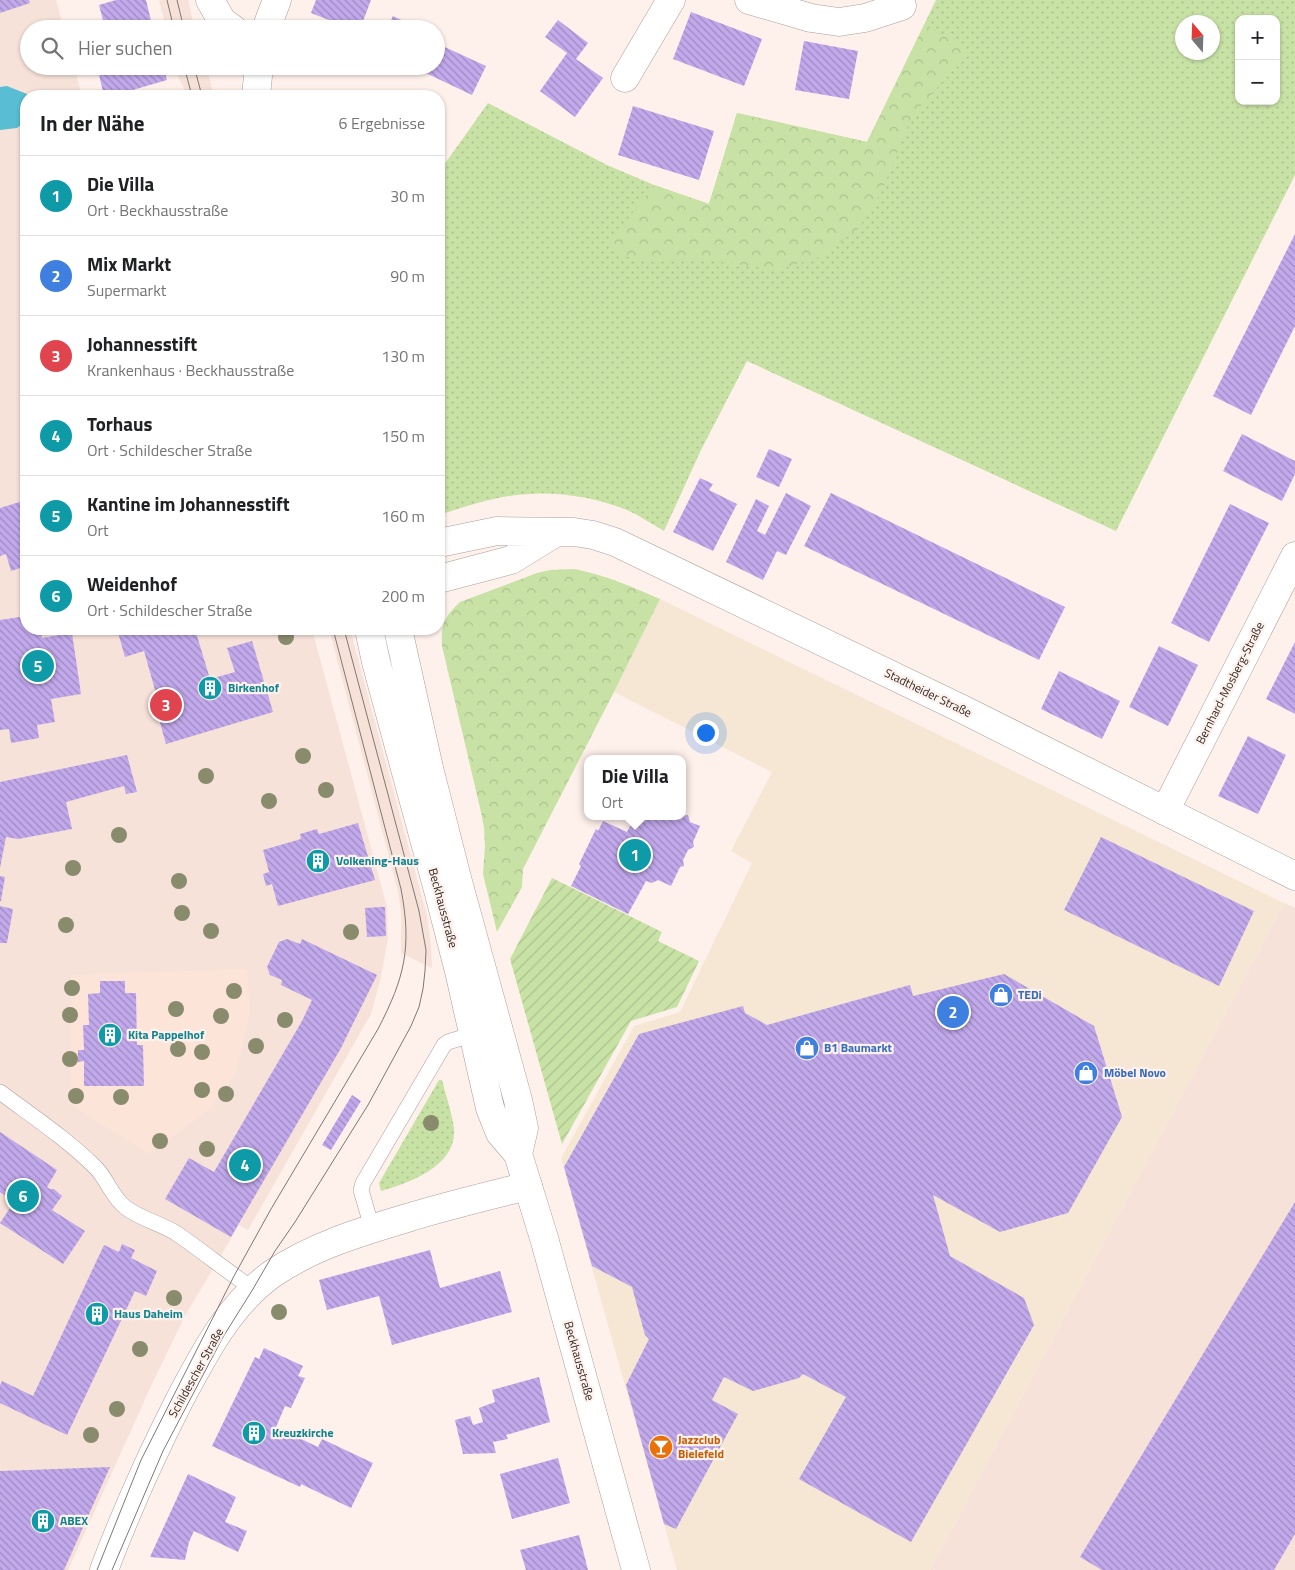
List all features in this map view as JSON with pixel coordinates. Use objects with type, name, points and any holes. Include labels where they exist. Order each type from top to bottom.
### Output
[{"type":"street","points":[[210,0],[222,20]]},
{"type":"street","points":[[269,20],[277,0]]},
{"type":"street","points":[[625,78],[671,0]]},
{"type":"street","points":[[749,0],[811,18],[839,22],[865,18],[902,6]]},
{"type":"street","points":[[257,90],[258,75]]},
{"type":"street","name":"Stadtheider Straße","points":[[445,541],[497,531],[574,532],[593,535],[615,542],[951,704],[1295,876]]},
{"type":"street","points":[[445,577],[511,560],[555,533]]},
{"type":"street","name":"Bernhard-Mosberg-Straße","points":[[1165,811],[1295,556]]},
{"type":"street","name":"Beckhausstraße","points":[[370,635],[438,890],[486,1030],[524,1128],[518,1154],[544,1238],[636,1570]]},
{"type":"street","name":"Beckhausstraße","points":[[399,635],[429,768],[457,878],[486,1030]]},
{"type":"street","name":"Schildescher Straße","points":[[104,1570],[146,1466],[192,1376],[224,1323],[253,1289],[274,1273],[316,1249],[372,1228],[528,1186]]},
{"type":"lane","points":[[372,1228],[361,1190],[363,1183],[444,1045],[486,1030]]},
{"type":"lane","points":[[0,1092],[83,1156],[98,1170],[117,1200],[124,1207],[176,1233],[253,1289]]},
{"type":"shaded area","points":[[0,0],[56,0],[62,20],[20,20],[20,75],[76,75],[80,90],[20,90],[20,635],[314,635],[387,907],[388,938],[381,977],[371,1014],[248,1230],[239,1225],[185,1316],[152,1384],[68,1570],[0,1570]]},
{"type":"shaded area","points":[[159,0],[188,0],[193,20],[164,20]]},
{"type":"shaded area","points":[[178,75],[208,75],[212,90],[184,90]]},
{"type":"shaded area","points":[[660,599],[1284,903],[930,1570],[677,1570],[561,1158],[634,1026],[680,1012],[752,863],[731,851],[772,772],[614,692]]},
{"type":"shaded area","points":[[331,635],[352,635],[427,916],[432,968],[401,953],[401,913],[398,891]]},
{"type":"shaded area","points":[[1284,903],[1295,908],[1295,1570],[930,1570]]},
{"type":"shaded area","points":[[247,969],[250,1010],[236,1073],[210,1109],[149,1154],[71,1105],[71,975]]},
{"type":"green space","points":[[936,0],[1295,0],[1295,175],[1116,531],[747,361],[701,450],[664,531],[627,510],[596,500],[563,495],[514,495],[445,513],[445,164],[488,103],[607,165],[654,185],[709,204],[737,113],[867,142]]},
{"type":"green space","points":[[925,24],[959,43],[968,56],[951,72],[912,116],[881,193],[858,229],[819,257],[778,270],[714,261],[651,262],[615,254],[610,242],[654,185],[709,204],[737,113],[867,142]]},
{"type":"green space","points":[[574,569],[586,571],[628,585],[660,599],[523,869],[522,887],[497,932],[483,874],[484,828],[442,646],[442,635],[445,635],[447,617],[460,602],[537,573],[550,570]]},
{"type":"green space","points":[[552,878],[662,932],[658,941],[699,961],[677,1007],[631,1021],[562,1144],[510,959]]},
{"type":"green space","points":[[439,1080],[442,1080],[454,1129],[453,1142],[448,1153],[440,1163],[417,1178],[381,1191],[379,1183]]},
{"type":"water","points":[[7,86],[20,91],[20,126],[17,128],[0,130],[0,87]]},
{"type":"building","points":[[0,0],[29,0],[30,3],[0,13]]},
{"type":"building","points":[[116,0],[146,0],[151,20],[103,20],[99,5]]},
{"type":"building","points":[[316,0],[371,0],[363,20],[329,20],[311,13]]},
{"type":"building","points":[[691,12],[762,39],[744,86],[673,59]]},
{"type":"building","points":[[393,16],[401,20],[391,20]]},
{"type":"building","points":[[558,20],[588,43],[576,59],[603,78],[575,117],[540,91],[567,53],[545,37]]},
{"type":"building","points":[[804,41],[858,51],[849,99],[795,90]]},
{"type":"building","points":[[445,47],[486,66],[472,95],[430,75],[445,75]]},
{"type":"building","points":[[99,75],[166,75],[167,80],[133,90],[103,90]]},
{"type":"building","points":[[633,106],[714,131],[699,180],[618,155]]},
{"type":"building","points":[[1295,234],[1295,326],[1251,415],[1213,396]]},
{"type":"building","points":[[1242,434],[1295,461],[1295,474],[1282,501],[1223,471]]},
{"type":"building","points":[[769,449],[792,459],[779,487],[756,477]]},
{"type":"building","points":[[700,478],[713,484],[709,490],[737,504],[713,551],[673,532]]},
{"type":"building","points":[[786,493],[811,506],[786,555],[777,551],[763,580],[726,562],[756,499],[769,506],[757,531],[765,535]]},
{"type":"building","points":[[831,493],[1065,607],[1039,660],[804,546]]},
{"type":"building","points":[[20,502],[20,568],[11,571],[6,554],[0,556],[0,508]]},
{"type":"building","points":[[1230,504],[1269,523],[1209,642],[1171,623]]},
{"type":"building","points":[[20,617],[20,635],[42,635],[42,638],[72,635],[81,694],[51,699],[55,722],[37,725],[39,738],[11,743],[9,729],[0,730],[0,620]]},
{"type":"building","name":"Birkenhof","points":[[119,635],[197,635],[210,679],[235,672],[227,648],[252,641],[273,712],[166,744],[153,698],[157,697],[144,651],[125,657]]},
{"type":"building","points":[[1295,642],[1295,714],[1266,699]]},
{"type":"building","points":[[1159,646],[1198,665],[1168,726],[1129,707]]},
{"type":"building","points":[[1059,671],[1120,701],[1102,739],[1041,709]]},
{"type":"building","points":[[1248,736],[1286,755],[1258,814],[1218,796]]},
{"type":"building","points":[[127,755],[137,792],[126,794],[124,786],[66,802],[72,829],[18,839],[6,837],[0,868],[0,782]]},
{"type":"building","points":[[686,815],[688,815],[690,822],[700,826],[693,842],[694,847],[688,850],[683,860],[684,866],[680,867],[671,886],[658,880],[652,883],[646,881],[628,914],[571,886],[581,866],[579,864],[596,829],[598,831],[603,821],[627,832],[632,820],[686,820]]},
{"type":"building","name":"Volkening-Haus","points":[[358,823],[375,880],[278,906],[272,884],[266,886],[263,874],[269,872],[263,850],[301,839],[300,834],[317,829],[319,834]]},
{"type":"building","points":[[1101,837],[1254,911],[1219,986],[1064,910]]},
{"type":"building","points":[[0,876],[5,877],[1,901],[0,901]]},
{"type":"building","points":[[0,906],[13,909],[7,943],[0,943]]},
{"type":"building","points":[[385,907],[386,936],[367,937],[365,908]]},
{"type":"building","points":[[287,939],[300,944],[302,939],[377,975],[341,1048],[231,1237],[165,1199],[189,1158],[214,1172],[302,1021],[312,1000],[281,985],[282,980],[270,975],[267,967],[279,942]]},
{"type":"building","points":[[1004,974],[1094,1026],[1122,1117],[1068,1213],[1000,1232],[933,1195],[950,1256],[1024,1298],[1034,1325],[911,1542],[799,1479],[846,1397],[803,1374],[799,1378],[753,1391],[724,1377],[712,1400],[738,1414],[676,1529],[664,1524],[626,1385],[649,1339],[645,1335],[632,1287],[592,1266],[564,1167],[639,1034],[743,1006],[745,1013],[767,1025],[910,985],[913,996]]},
{"type":"building","name":"Kita Pappelhof","points":[[100,981],[125,981],[125,993],[136,993],[137,1045],[143,1045],[144,1086],[84,1086],[84,1061],[78,1062],[78,1050],[84,1050],[83,1025],[89,1025],[88,994],[100,993]]},
{"type":"building","points":[[352,1095],[361,1101],[331,1150],[322,1145]]},
{"type":"building","points":[[0,1132],[57,1170],[47,1187],[54,1189],[62,1196],[52,1210],[85,1231],[63,1264],[0,1223],[14,1202],[0,1192]]},
{"type":"building","points":[[1295,1202],[1295,1534],[1274,1570],[1102,1570],[1080,1557]]},
{"type":"building","points":[[122,1244],[135,1250],[131,1258],[157,1271],[146,1296],[135,1291],[67,1435],[0,1403],[0,1385],[2,1381],[33,1396],[104,1245],[119,1252]]},
{"type":"building","points":[[430,1250],[440,1288],[500,1271],[512,1312],[392,1345],[379,1296],[327,1310],[319,1280]]},
{"type":"building","name":"Kreuzkirche","points":[[264,1348],[303,1366],[298,1376],[305,1378],[291,1408],[285,1406],[276,1427],[318,1447],[322,1439],[373,1463],[351,1508],[301,1484],[300,1487],[212,1446],[255,1357],[259,1359]]},
{"type":"building","points":[[539,1377],[550,1422],[506,1435],[508,1439],[493,1442],[496,1453],[463,1454],[455,1420],[470,1416],[473,1425],[483,1422],[479,1408],[495,1402],[492,1390]]},
{"type":"building","points":[[558,1458],[570,1503],[512,1519],[500,1474]]},
{"type":"building","name":"ABEX","points":[[110,1467],[64,1570],[0,1570],[0,1471]]},
{"type":"building","points":[[188,1474],[236,1497],[225,1522],[247,1531],[238,1552],[194,1531],[189,1542],[185,1560],[150,1557]]},
{"type":"building","points":[[579,1535],[588,1570],[526,1570],[520,1550]]},
{"type":"tram line","points":[[167,0],[172,20]]},
{"type":"tram line","points":[[177,0],[182,20]]},
{"type":"tram line","points":[[186,75],[190,90]]},
{"type":"tram line","points":[[196,75],[200,90]]},
{"type":"tram line","points":[[97,1570],[141,1460],[234,1276],[271,1209],[378,1029],[395,993],[400,977],[406,945],[406,928],[401,889],[335,635]]},
{"type":"tram line","points":[[112,1570],[163,1451],[223,1337],[368,1105],[411,1026],[419,1007],[423,989],[426,950],[419,911],[346,635]]},
{"type":"place","name":"Kantine im Johannesstift","points":[[38,666]]},
{"type":"place","name":"Birkenhof","points":[[210,688]]},
{"type":"place","name":"Johannesstift","points":[[166,705]]},
{"type":"place","name":"Die Villa","points":[[635,855]]},
{"type":"place","name":"Volkening-Haus","points":[[318,861]]},
{"type":"place","name":"TEDi","points":[[1001,995]]},
{"type":"place","name":"Mix Markt","points":[[953,1012]]},
{"type":"place","name":"Kita Pappelhof","points":[[110,1035]]},
{"type":"place","name":"B1 Baumarkt","points":[[807,1048]]},
{"type":"place","name":"Möbel Novo","points":[[1086,1073]]},
{"type":"place","name":"Torhaus","points":[[245,1165]]},
{"type":"place","name":"Weidenhof","points":[[23,1196]]},
{"type":"place","name":"Haus Daheim","points":[[97,1314]]},
{"type":"place","name":"Kreuzkirche","points":[[254,1433]]},
{"type":"place","name":"Jazzclub Bielefeld","points":[[661,1447]]},
{"type":"place","name":"ABEX","points":[[43,1521]]}]
